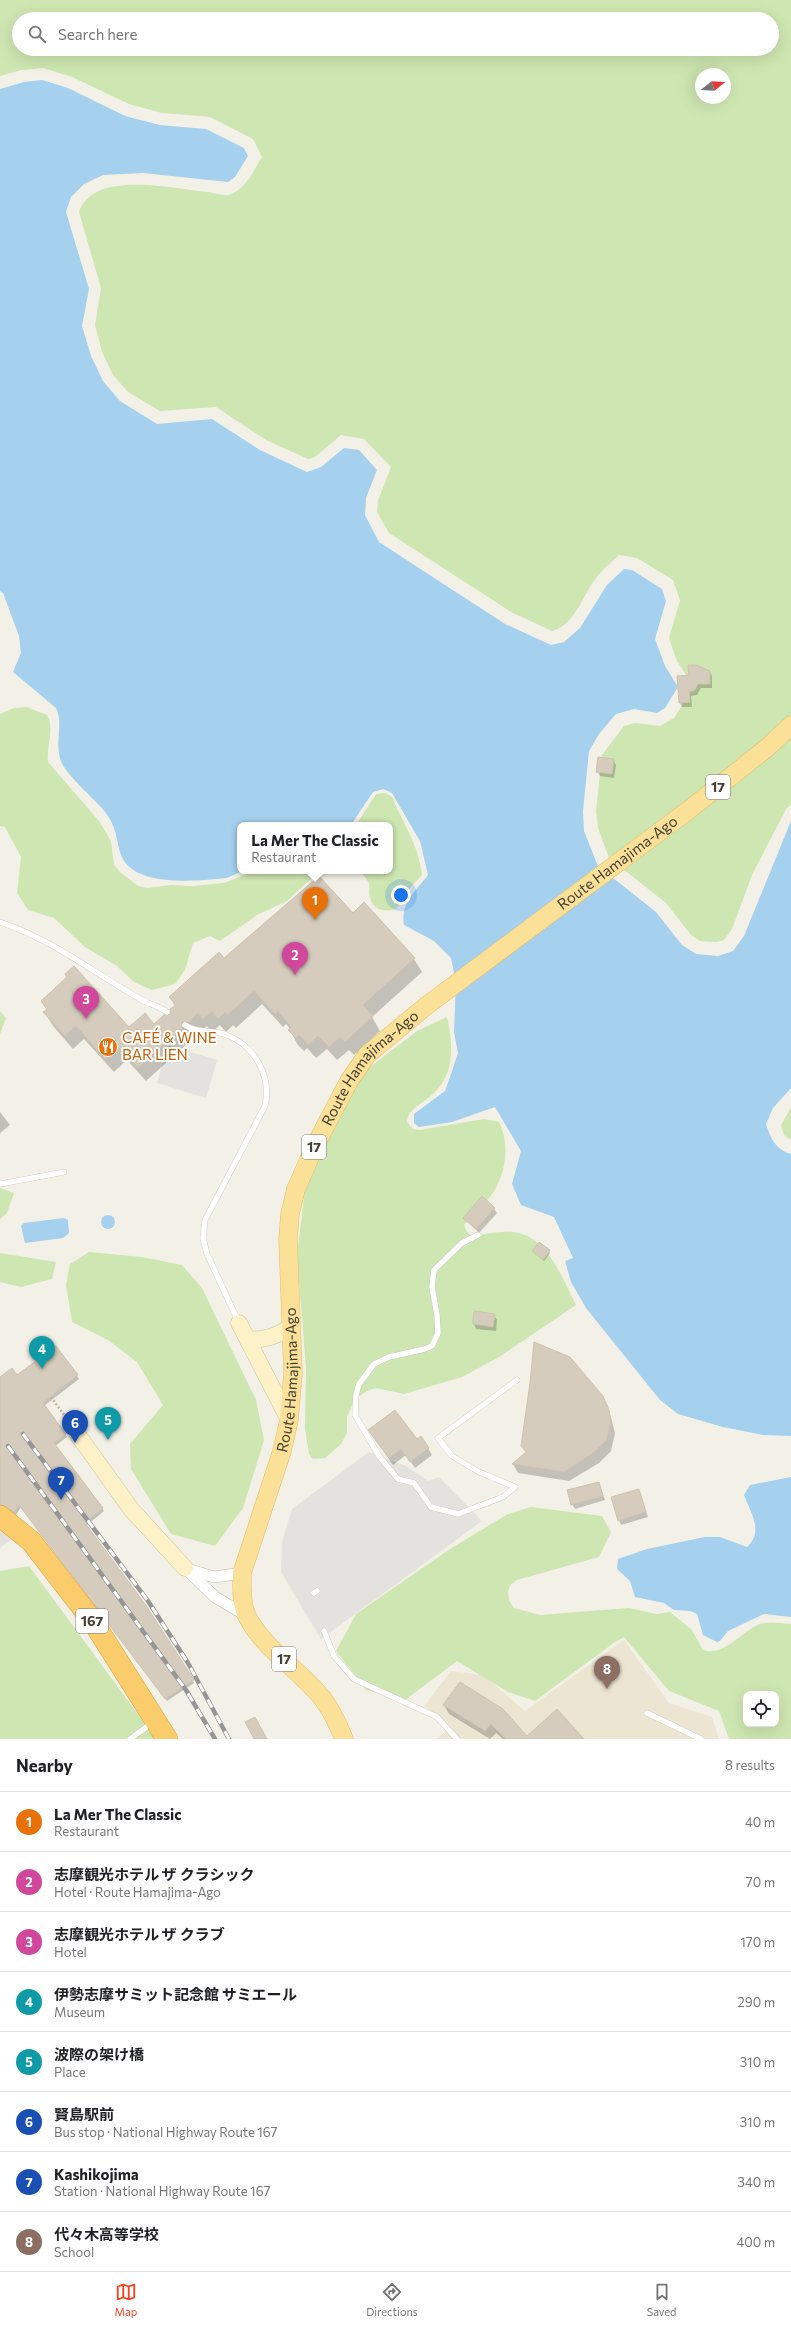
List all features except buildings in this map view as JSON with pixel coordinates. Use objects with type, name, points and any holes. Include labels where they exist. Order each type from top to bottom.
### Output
[{"type":"highway","name":"167","points":[[0,1516],[31,1541],[92,1620],[167,1739]]},
{"type":"main road","name":"Route Hamajima-Ago","points":[[344,1739],[337,1720],[322,1698],[258,1633],[247,1616],[242,1590],[242,1573],[282,1451],[289,1420],[293,1373],[288,1239],[290,1214],[296,1189],[315,1146],[349,1081],[367,1055],[426,1006],[642,845],[762,751],[791,725]]},
{"type":"street","points":[[239,1323],[289,1420]]},
{"type":"street","points":[[248,1340],[264,1339],[280,1334],[291,1326]]},
{"type":"street","points":[[78,1435],[132,1509],[185,1568],[215,1597],[247,1616]]},
{"type":"street","points":[[185,1568],[214,1577],[242,1573]]},
{"type":"lane","points":[[0,922],[16,927],[74,956],[141,1000],[157,1005],[167,1012]]},
{"type":"lane","points":[[185,1025],[194,1031],[225,1035],[240,1042],[261,1066],[267,1085],[265,1106],[205,1220],[203,1238],[207,1254],[239,1323]]},
{"type":"lane","points":[[0,1184],[64,1172]]},
{"type":"lane","points":[[478,1235],[462,1244],[434,1270],[432,1287],[437,1315],[438,1333],[432,1346],[425,1350],[389,1357],[374,1364],[359,1384],[356,1395],[356,1415],[379,1456],[398,1479],[414,1483],[431,1507],[458,1514],[503,1498],[515,1487],[479,1472],[452,1456],[438,1438],[517,1380]]},
{"type":"lane","points":[[324,1631],[334,1656],[354,1679],[437,1717],[457,1739]]},
{"type":"lane","points":[[647,1713],[701,1739]]},
{"type":"lane","points":[[130,1739],[155,1720]]},
{"type":"path","points":[[51,1397],[78,1435]]},
{"type":"shaded area","points":[[168,1045],[217,1060],[206,1098],[157,1083]]},
{"type":"shaded area","points":[[369,1452],[406,1466],[428,1481],[439,1477],[482,1521],[321,1639],[281,1572],[282,1542],[292,1509]]},
{"type":"shaded area","points":[[0,1528],[13,1538],[0,1548]]},
{"type":"shaded area","points":[[624,1640],[669,1703],[712,1717],[719,1739],[437,1739],[451,1726],[424,1706],[451,1671],[483,1675],[525,1711]]},
{"type":"green space","points":[[0,0],[791,0],[791,804],[786,809],[752,875],[732,929],[724,940],[717,942],[700,941],[691,935],[666,903],[609,858],[598,828],[596,811],[602,755],[624,726],[635,723],[660,726],[674,718],[694,687],[677,661],[669,638],[680,600],[673,580],[637,558],[619,555],[597,577],[578,608],[567,622],[560,628],[552,631],[511,612],[389,533],[377,512],[378,501],[391,467],[364,439],[341,435],[315,457],[308,459],[266,440],[216,407],[160,411],[128,392],[113,375],[102,352],[95,325],[101,288],[79,212],[87,199],[100,190],[117,186],[156,186],[229,195],[237,191],[246,183],[262,157],[253,139],[210,117],[162,113],[129,104],[72,77],[43,68],[22,70],[0,76]]},
{"type":"green space","points":[[26,707],[47,715],[50,726],[48,762],[99,821],[111,841],[114,865],[121,873],[138,886],[147,888],[171,885],[191,886],[224,883],[246,874],[318,874],[315,875],[287,901],[257,915],[220,941],[210,936],[193,943],[185,970],[175,984],[152,990],[134,982],[117,966],[85,947],[54,918],[28,910],[17,893],[21,857],[5,827],[0,826],[0,714],[14,708]]},
{"type":"green space","points":[[385,793],[392,797],[418,854],[422,875],[408,890],[397,908],[387,911],[375,907],[372,903],[370,899],[368,882],[362,874],[393,874],[393,822],[358,822],[376,794]]},
{"type":"green space","points":[[0,1011],[6,1018],[0,1034]]},
{"type":"green space","points":[[447,1017],[451,1040],[451,1051],[447,1072],[443,1082],[436,1091],[411,1111],[407,1122],[413,1129],[420,1130],[484,1119],[499,1122],[505,1146],[503,1172],[496,1188],[489,1198],[464,1225],[467,1232],[473,1236],[497,1232],[512,1232],[535,1240],[552,1259],[576,1305],[499,1357],[462,1377],[404,1394],[376,1388],[367,1391],[355,1399],[347,1417],[347,1433],[341,1444],[325,1458],[313,1459],[309,1454],[305,1429],[306,1368],[297,1255],[305,1189],[335,1114],[370,1067],[417,1031]]},
{"type":"green space","points":[[791,1108],[791,1140],[784,1135],[781,1125]]},
{"type":"green space","points":[[0,1188],[14,1193],[7,1213],[0,1219]]},
{"type":"green space","points":[[89,1252],[142,1257],[182,1265],[202,1288],[256,1400],[264,1440],[243,1508],[215,1546],[171,1534],[131,1469],[130,1444],[163,1405],[137,1362],[108,1340],[72,1322],[66,1285],[70,1264]]},
{"type":"green space","points":[[0,1253],[56,1262],[52,1279],[21,1287],[0,1282]]},
{"type":"green space","points":[[531,1507],[602,1516],[611,1532],[599,1557],[517,1580],[511,1584],[508,1591],[509,1600],[514,1608],[540,1615],[629,1608],[656,1614],[670,1612],[692,1630],[703,1650],[711,1651],[726,1647],[753,1627],[760,1624],[772,1622],[791,1624],[791,1739],[729,1739],[719,1711],[669,1691],[624,1637],[535,1701],[508,1692],[457,1661],[405,1700],[366,1690],[336,1651],[356,1614],[450,1549],[508,1514]]},
{"type":"green space","points":[[29,1566],[156,1739],[0,1739],[0,1571]]},
{"type":"water","points":[[42,80],[68,88],[125,116],[160,125],[206,129],[244,148],[248,156],[235,177],[228,182],[143,173],[103,175],[84,184],[71,197],[66,212],[89,289],[82,326],[91,356],[103,381],[120,401],[157,424],[212,419],[260,450],[307,472],[321,467],[344,448],[359,450],[377,470],[366,498],[365,515],[379,542],[505,624],[551,645],[564,642],[580,628],[607,585],[624,569],[632,570],[662,589],[666,601],[655,639],[665,666],[678,687],[665,708],[657,713],[634,709],[616,714],[599,734],[589,751],[583,811],[584,831],[598,866],[656,912],[682,945],[696,954],[718,956],[733,951],[744,936],[791,821],[791,1088],[773,1108],[766,1124],[774,1143],[781,1149],[791,1154],[791,1436],[763,1435],[723,1427],[678,1414],[660,1400],[586,1308],[571,1282],[565,1261],[573,1258],[554,1217],[521,1205],[512,1184],[521,1151],[495,1107],[452,1122],[419,1127],[414,1123],[414,1114],[445,1091],[458,1053],[454,1032],[456,983],[451,958],[434,941],[404,925],[404,910],[414,892],[428,875],[420,841],[392,793],[383,789],[373,792],[353,822],[237,822],[237,874],[226,878],[186,881],[170,880],[142,874],[131,868],[123,859],[112,822],[64,767],[58,747],[59,720],[56,708],[13,672],[21,653],[19,636],[3,593],[0,591],[0,89],[24,82]]},
{"type":"water","points":[[105,1215],[111,1215],[115,1219],[115,1225],[111,1229],[105,1229],[101,1225],[101,1219]]},
{"type":"water","points":[[64,1218],[68,1220],[69,1233],[63,1238],[25,1243],[21,1226],[24,1223]]},
{"type":"water","points":[[791,1477],[791,1617],[764,1614],[728,1631],[720,1641],[717,1642],[703,1635],[697,1614],[690,1611],[674,1610],[664,1603],[635,1597],[630,1581],[617,1569],[618,1559],[647,1549],[705,1537],[720,1537],[747,1547],[755,1535],[753,1516],[744,1495],[750,1485]]},
{"type":"railway","points":[[23,1434],[148,1601],[188,1663],[229,1739]]},
{"type":"railway","points":[[8,1446],[186,1690],[215,1739]]},
{"type":"place","name":"La Mer The Classic","points":[[315,920]]},
{"type":"place","name":"志摩観光ホテル ザ クラシック","points":[[295,975]]},
{"type":"place","name":"志摩観光ホテル ザ クラブ","points":[[86,1019]]},
{"type":"place","name":"CAFÉ & WINE BAR LIEN","points":[[108,1047]]},
{"type":"place","name":"伊勢志摩サミット記念館 サミエール","points":[[42,1369]]},
{"type":"place","name":"波際の架け橋","points":[[108,1440]]},
{"type":"place","name":"賢島駅前","points":[[75,1443]]},
{"type":"place","name":"Kashikojima","points":[[61,1500]]},
{"type":"place","name":"代々木高等学校","points":[[607,1689]]}]
